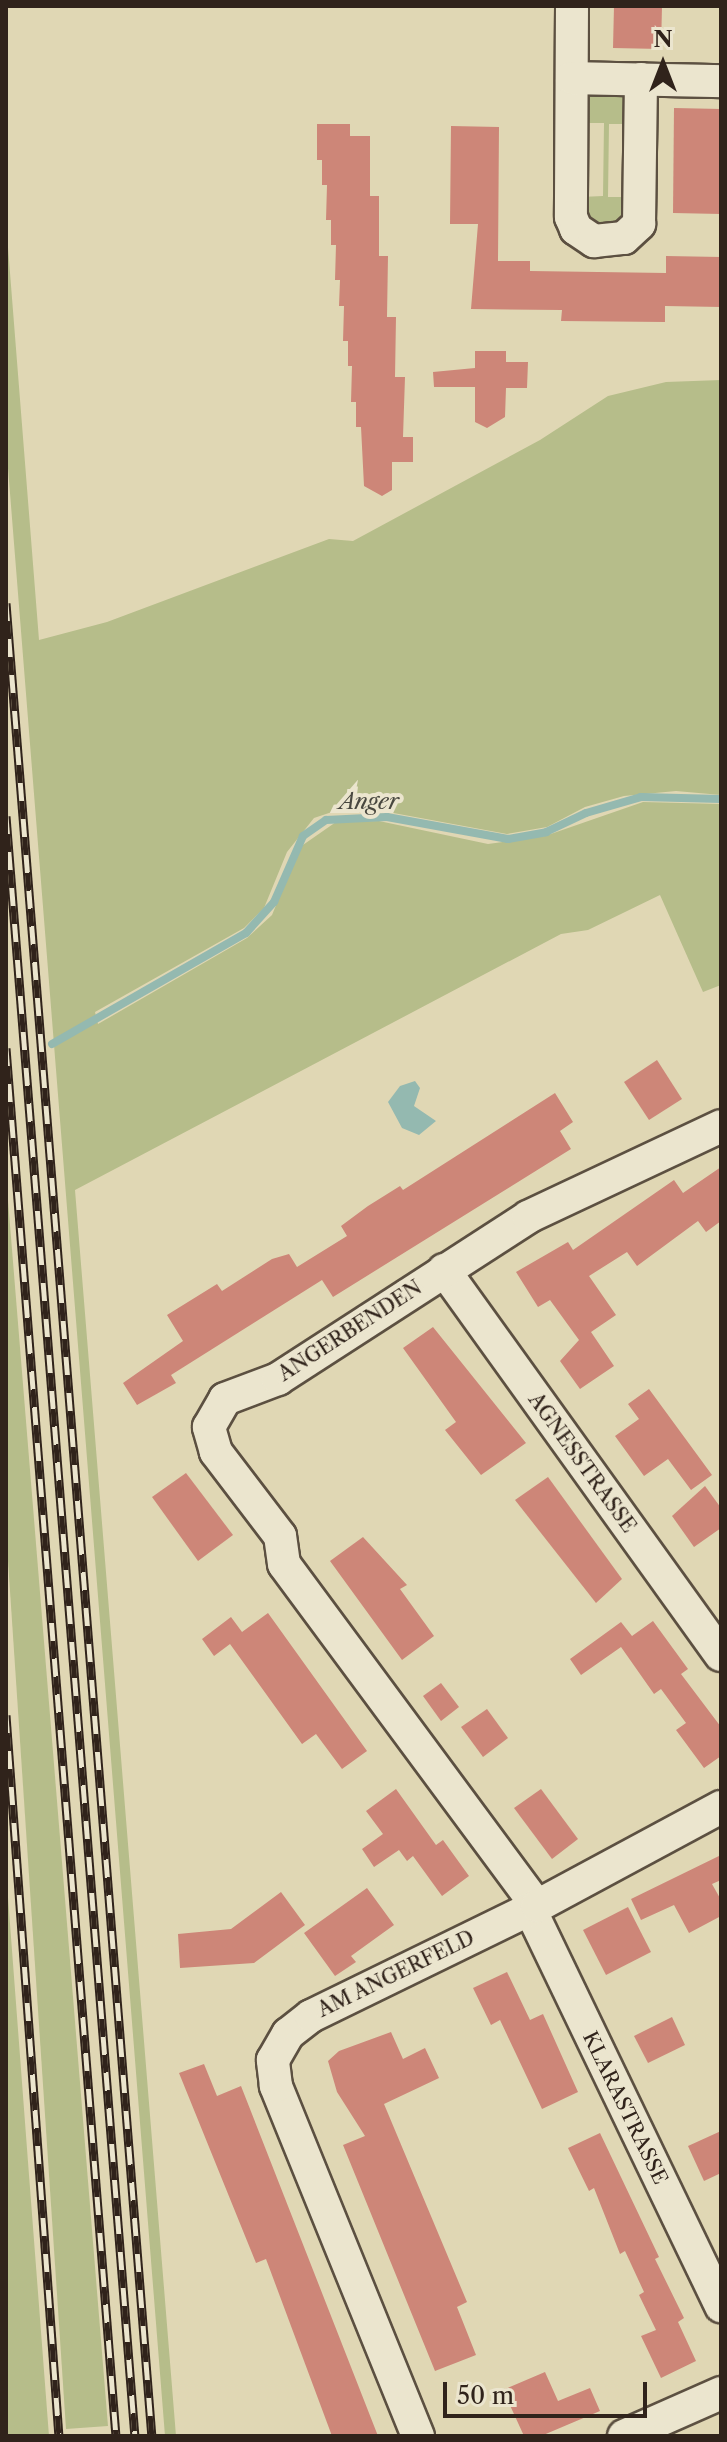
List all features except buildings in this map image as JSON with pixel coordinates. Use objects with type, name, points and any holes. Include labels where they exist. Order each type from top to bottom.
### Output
[{"type":"street","points":[[572,6],[571,217],[584,237],[611,242],[632,232],[641,214],[641,79]]},
{"type":"street","points":[[572,78],[721,81]]},
{"type":"street","name":"ANGERBENDEN","points":[[534,1907],[284,1564],[280,1536],[216,1452],[209,1427],[225,1399],[278,1379],[444,1270],[571,1193],[721,1126]]},
{"type":"street","name":"AGNESSTRASSE","points":[[444,1270],[721,1655]]},
{"type":"street","name":"AM ANGERFELD","points":[[418,2436],[276,2086],[273,2060],[288,2034],[311,2016],[534,1907],[721,1807]]},
{"type":"street","name":"KLARASTRASSE","points":[[534,1907],[721,2306]]},
{"type":"street","points":[[624,2436],[721,2393]]},
{"type":"green space","points":[[594,90],[625,95],[630,124],[609,124],[608,197],[629,197],[621,226],[594,228],[580,204],[581,197],[603,196],[604,123],[582,123],[584,101]]},
{"type":"green space","points":[[6,222],[39,640],[107,622],[329,539],[353,541],[540,440],[608,396],[666,382],[721,380],[721,795],[676,791],[624,796],[585,807],[547,827],[507,834],[388,812],[338,810],[314,818],[287,852],[264,908],[244,928],[95,1012],[98,1024],[247,938],[272,915],[300,847],[336,822],[379,821],[488,844],[545,836],[643,802],[721,804],[721,985],[703,992],[660,895],[588,930],[561,934],[75,1190],[176,2436],[165,2436],[6,443]]},
{"type":"green space","points":[[6,1176],[108,2426],[66,2429],[6,1531]]},
{"type":"green space","points":[[6,1871],[29,2175],[49,2436],[6,2436]]},
{"type":"water","points":[[415,1081],[420,1088],[414,1106],[436,1121],[419,1135],[402,1128],[388,1102],[400,1086]]},
{"type":"waterway","name":"Anger","points":[[52,1044],[246,933],[274,902],[303,836],[326,820],[387,817],[508,839],[546,832],[586,813],[641,797],[721,799]]},
{"type":"railway","points":[[6,603],[152,2436]]},
{"type":"railway","points":[[6,816],[135,2436]]},
{"type":"railway","points":[[6,1048],[116,2436]]},
{"type":"railway","points":[[6,1715],[59,2436]]}]
